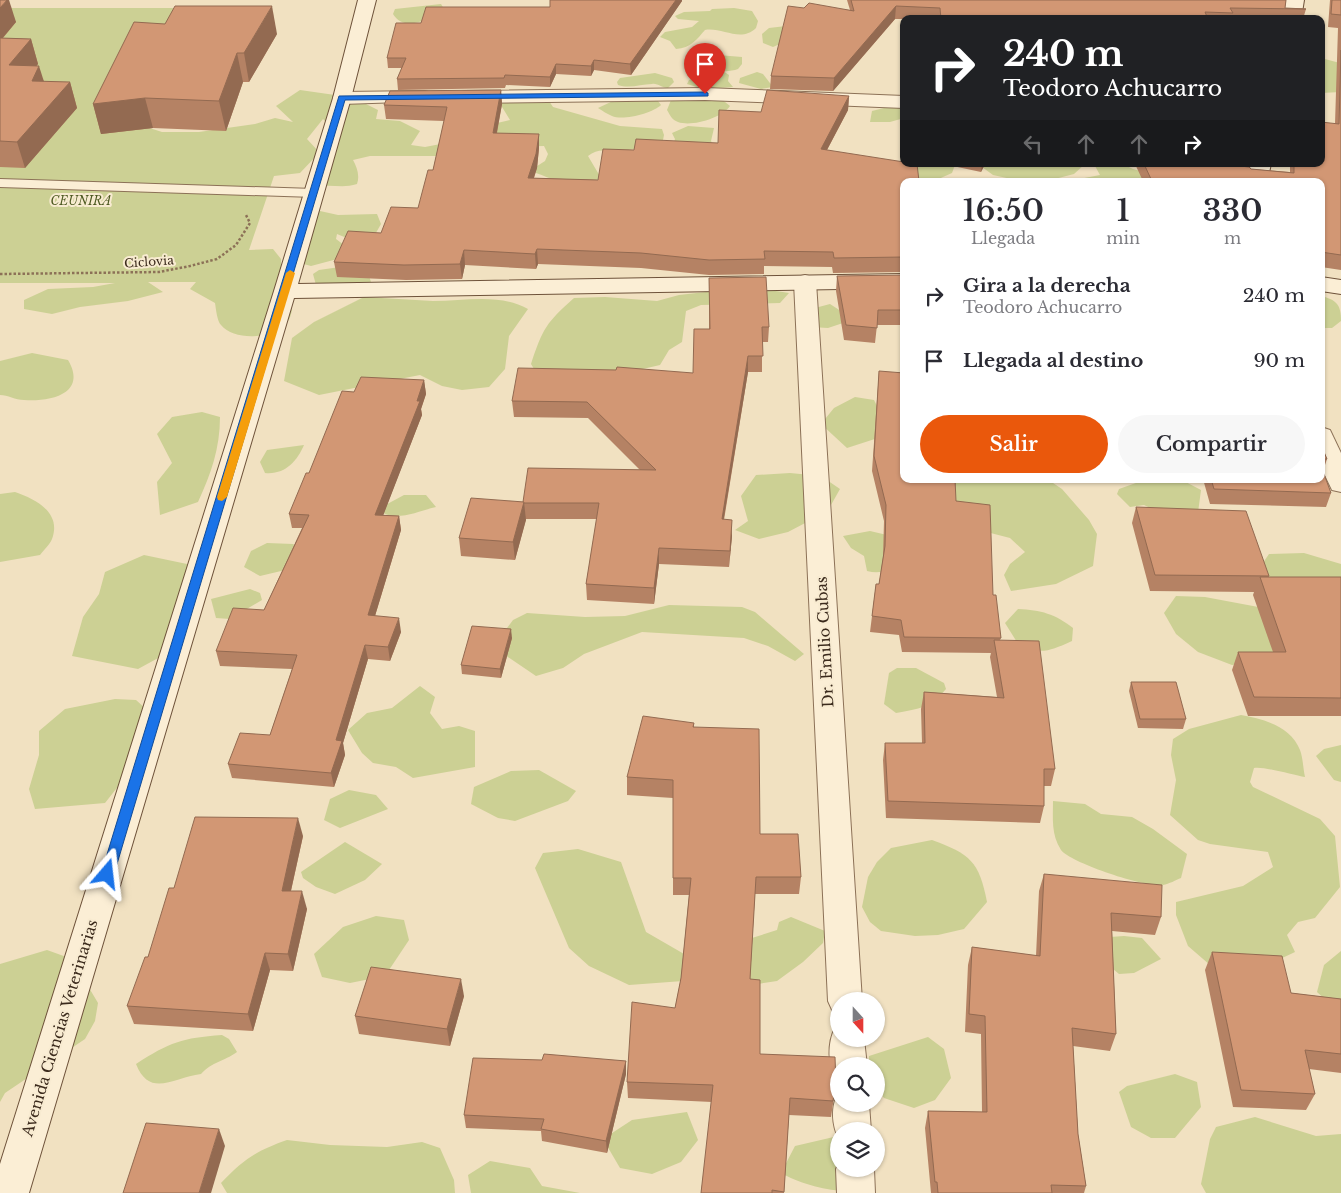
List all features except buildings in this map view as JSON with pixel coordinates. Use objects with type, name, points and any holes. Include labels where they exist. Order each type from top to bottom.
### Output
[{"type":"street","name":"Avenida Ciencias Veterinarias","points":[[10,1193],[285,291],[342,98],[367,0]]},
{"type":"street","points":[[1293,15],[1295,0]]},
{"type":"street","points":[[342,98],[705,94],[900,102]]},
{"type":"street","points":[[285,291],[900,280]]},
{"type":"street","name":"Dr. Emilio Cubas","points":[[805,282],[844,992]]},
{"type":"street","points":[[1325,285],[1341,287]]},
{"type":"street","points":[[1325,445],[1341,484]]},
{"type":"street","points":[[855,1177],[856,1193]]},
{"type":"lane","points":[[0,183],[314,193]]},
{"type":"path","name":"Ciclovia","points":[[0,274],[159,272],[217,259],[236,244],[250,223],[241,204],[203,190]]},
{"type":"green space","points":[[441,4],[444,9],[432,17],[418,22],[404,23],[393,14],[395,9]]},
{"type":"green space","name":"CEUNIRA","points":[[0,8],[191,8],[128,121],[162,132],[199,132],[255,124],[275,118],[293,122],[276,106],[300,90],[342,96],[346,104],[366,104],[378,110],[376,119],[400,121],[420,131],[411,145],[425,147],[456,141],[437,156],[370,156],[353,160],[358,178],[357,184],[353,185],[323,186],[318,154],[300,173],[274,176],[249,250],[273,249],[281,259],[281,280],[292,310],[289,320],[282,327],[265,335],[245,336],[227,330],[219,321],[215,303],[190,289],[196,282],[148,282],[163,292],[128,301],[80,307],[52,314],[24,309],[24,300],[48,289],[93,287],[115,283],[0,283]],"holes":[[[323,119],[328,124],[319,152],[307,139]]]},
{"type":"green space","points":[[734,8],[752,11],[758,21],[756,28],[744,34],[705,30],[690,45],[676,49],[670,41],[660,37],[665,32],[692,27],[699,21],[678,19],[675,16],[684,12],[710,11],[712,9]]},
{"type":"green space","points":[[786,26],[787,41],[773,47],[763,43],[762,34],[769,28]]},
{"type":"green space","points":[[718,55],[742,57],[742,64],[738,69],[727,71],[713,68],[710,65]]},
{"type":"green space","points":[[1325,59],[1340,63],[1341,92],[1325,93]]},
{"type":"green space","points":[[723,71],[729,75],[728,81],[733,87],[703,89],[687,84],[689,80],[708,72]]},
{"type":"green space","points":[[757,72],[763,74],[773,87],[761,89],[739,83],[740,78]]},
{"type":"green space","points":[[655,73],[672,78],[674,82],[668,88],[654,84],[622,86],[618,85],[617,82],[620,78]]},
{"type":"green space","points":[[673,95],[720,98],[730,106],[714,118],[691,123],[678,122],[671,117],[667,110]]},
{"type":"green space","points":[[547,98],[553,107],[620,126],[662,129],[664,135],[662,145],[624,151],[619,154],[603,150],[592,153],[588,156],[601,178],[584,184],[561,182],[536,173],[534,168],[545,161],[548,154],[544,146],[508,147],[490,128],[493,124],[510,120],[499,102]]},
{"type":"green space","points":[[650,99],[658,101],[661,105],[652,111],[630,117],[612,116],[598,108],[615,100]]},
{"type":"green space","points":[[900,106],[900,119],[890,122],[870,122],[872,111]]},
{"type":"green space","points":[[688,126],[714,128],[711,141],[713,145],[673,145],[675,139],[672,133]]},
{"type":"green space","points":[[905,167],[954,167],[952,173],[941,178],[906,178]]},
{"type":"green space","points":[[982,167],[1082,167],[1074,174],[1059,178],[1006,178],[993,175]]},
{"type":"green space","points":[[1096,167],[1129,167],[1169,178],[1084,178],[1100,175]]},
{"type":"green space","points":[[320,211],[338,215],[377,214],[381,224],[373,238],[354,241],[337,234],[336,239],[344,245],[341,258],[311,266],[300,263],[302,215]]},
{"type":"green space","points":[[347,266],[368,273],[371,282],[352,286],[316,285],[313,274],[319,270]]},
{"type":"green space","points":[[750,287],[789,293],[780,303],[701,305],[686,311],[682,342],[669,350],[660,365],[595,380],[539,377],[531,364],[546,327],[574,298],[605,297],[657,301],[679,295]]},
{"type":"green space","points":[[364,297],[433,301],[494,299],[517,304],[528,309],[509,336],[505,369],[489,387],[462,390],[442,386],[420,375],[319,395],[284,381],[292,338],[314,322]]},
{"type":"green space","points":[[1325,297],[1334,301],[1340,311],[1341,321],[1332,328],[1325,328]]},
{"type":"green space","points":[[830,304],[847,315],[843,323],[828,328],[811,327],[800,312]]},
{"type":"green space","points":[[32,353],[68,360],[73,372],[73,381],[70,388],[63,394],[45,399],[21,400],[0,395],[0,361]]},
{"type":"green space","points":[[855,397],[874,400],[889,430],[881,437],[847,448],[821,424],[834,408]]},
{"type":"green space","points":[[202,412],[220,417],[214,461],[207,481],[198,502],[160,515],[157,482],[172,463],[157,434],[172,417]]},
{"type":"green space","points":[[304,445],[298,456],[289,466],[279,472],[265,473],[260,462],[267,450]]},
{"type":"green space","points":[[790,473],[821,476],[840,489],[831,505],[821,509],[809,521],[788,532],[759,539],[735,530],[748,521],[741,496],[756,475]]},
{"type":"green space","points":[[938,483],[1053,483],[1062,489],[1089,520],[1097,534],[1093,566],[1056,584],[1011,591],[1004,575],[1010,564],[1025,552],[1010,538],[948,522]]},
{"type":"green space","points":[[1136,483],[1188,483],[1201,490],[1197,520],[1182,523],[1144,505],[1130,507],[1117,494],[1119,489]]},
{"type":"green space","points":[[15,492],[31,498],[45,508],[53,521],[54,530],[51,541],[40,555],[0,562],[0,494]]},
{"type":"green space","points":[[404,495],[426,495],[436,507],[398,516],[391,516],[378,509]]},
{"type":"green space","points":[[870,531],[921,543],[890,569],[876,572],[867,571],[864,556],[851,548],[843,536]]},
{"type":"green space","points":[[267,543],[293,544],[308,554],[298,567],[260,576],[244,567],[251,551]]},
{"type":"green space","points":[[1304,553],[1341,564],[1341,599],[1279,588],[1260,567],[1269,554]]},
{"type":"green space","points":[[144,555],[187,564],[193,569],[160,657],[138,669],[72,656],[83,617],[99,594],[105,572]]},
{"type":"green space","points":[[250,589],[260,593],[262,600],[230,619],[216,618],[211,599]]},
{"type":"green space","points":[[1176,596],[1205,597],[1269,609],[1280,659],[1232,665],[1198,652],[1176,634],[1164,613]]},
{"type":"green space","points":[[669,605],[742,607],[755,612],[804,654],[795,661],[768,646],[744,638],[642,632],[584,654],[563,668],[536,676],[502,653],[498,640],[513,620],[527,613],[585,617],[625,616]]},
{"type":"green space","points":[[1018,609],[1034,610],[1060,619],[1073,628],[1072,641],[1041,651],[1020,647],[1005,623]]},
{"type":"green space","points":[[897,668],[916,668],[944,683],[946,689],[935,700],[924,706],[896,713],[884,704],[889,673]]},
{"type":"green space","points":[[420,686],[435,697],[430,713],[442,729],[459,726],[475,731],[475,767],[413,778],[396,767],[373,763],[362,753],[348,730],[367,713],[392,708]]},
{"type":"green space","points":[[115,699],[136,700],[146,709],[131,770],[105,803],[35,809],[29,789],[39,755],[39,731],[65,709]]},
{"type":"green space","points":[[1241,715],[1275,725],[1283,729],[1296,742],[1301,753],[1305,777],[1271,769],[1254,768],[1250,782],[1253,787],[1320,819],[1335,836],[1340,887],[1315,918],[1298,922],[1287,935],[1295,952],[1278,960],[1210,965],[1188,946],[1176,915],[1176,902],[1243,886],[1273,867],[1268,852],[1210,844],[1198,840],[1170,815],[1176,780],[1171,755],[1173,739],[1189,729]]},
{"type":"green space","points":[[1341,745],[1341,782],[1334,780],[1316,756],[1324,749]]},
{"type":"green space","points":[[539,770],[576,791],[568,801],[515,821],[498,818],[471,804],[474,787],[511,771]]},
{"type":"green space","points":[[349,790],[376,795],[388,809],[340,828],[324,820],[330,799]]},
{"type":"green space","points":[[1053,801],[1085,804],[1101,814],[1132,817],[1153,829],[1187,854],[1181,878],[1163,885],[1141,883],[1093,868],[1068,855],[1061,850],[1056,838],[1053,826]]},
{"type":"green space","points":[[932,840],[956,850],[971,861],[980,877],[987,902],[964,929],[938,935],[915,936],[881,931],[870,922],[862,907],[868,877],[877,862],[891,848]]},
{"type":"green space","points":[[345,842],[382,864],[365,880],[335,894],[316,887],[303,878],[301,872]]},
{"type":"green space","points":[[578,849],[621,862],[646,932],[691,958],[683,981],[629,985],[589,966],[569,948],[535,868],[543,853]]},
{"type":"green space","points":[[376,916],[404,920],[409,940],[385,976],[350,983],[322,977],[314,954],[343,927]]},
{"type":"green space","points":[[791,917],[825,931],[823,943],[803,962],[777,981],[758,984],[736,976],[752,938],[777,930],[779,922]]},
{"type":"green space","points":[[1124,936],[1142,938],[1161,959],[1134,973],[1119,974],[1106,963],[1096,938]]},
{"type":"green space","points":[[47,950],[72,959],[98,1003],[95,1021],[85,1039],[5,1093],[0,1102],[0,964]]},
{"type":"green space","points":[[1341,951],[1341,1014],[1317,992],[1324,965]]},
{"type":"green space","points":[[222,1035],[229,1039],[237,1052],[210,1066],[201,1074],[164,1083],[156,1083],[148,1081],[136,1064],[177,1042]]},
{"type":"green space","points":[[928,1037],[944,1049],[951,1078],[935,1100],[914,1108],[885,1098],[885,1057],[869,1056]]},
{"type":"green space","points":[[1175,1074],[1197,1082],[1201,1107],[1175,1138],[1151,1138],[1131,1127],[1119,1092],[1127,1086]]},
{"type":"green space","points":[[687,1112],[698,1140],[681,1162],[652,1174],[620,1168],[603,1139],[632,1120]]},
{"type":"green space","points":[[1255,1117],[1316,1136],[1341,1134],[1341,1193],[1206,1193],[1201,1184],[1210,1139],[1216,1127]]},
{"type":"green space","points":[[830,1138],[830,1177],[867,1177],[852,1190],[825,1189],[806,1184],[781,1173],[795,1146]]},
{"type":"green space","points":[[287,1140],[330,1145],[387,1147],[422,1142],[440,1148],[454,1180],[455,1193],[227,1193],[221,1183],[237,1168],[259,1152]]},
{"type":"green space","points":[[490,1161],[530,1168],[542,1186],[580,1193],[471,1193],[468,1175]]},
{"type":"slow traffic","points":[[222,497],[290,273]]},
{"type":"route","points":[[107,874],[342,98],[705,94]]}]
